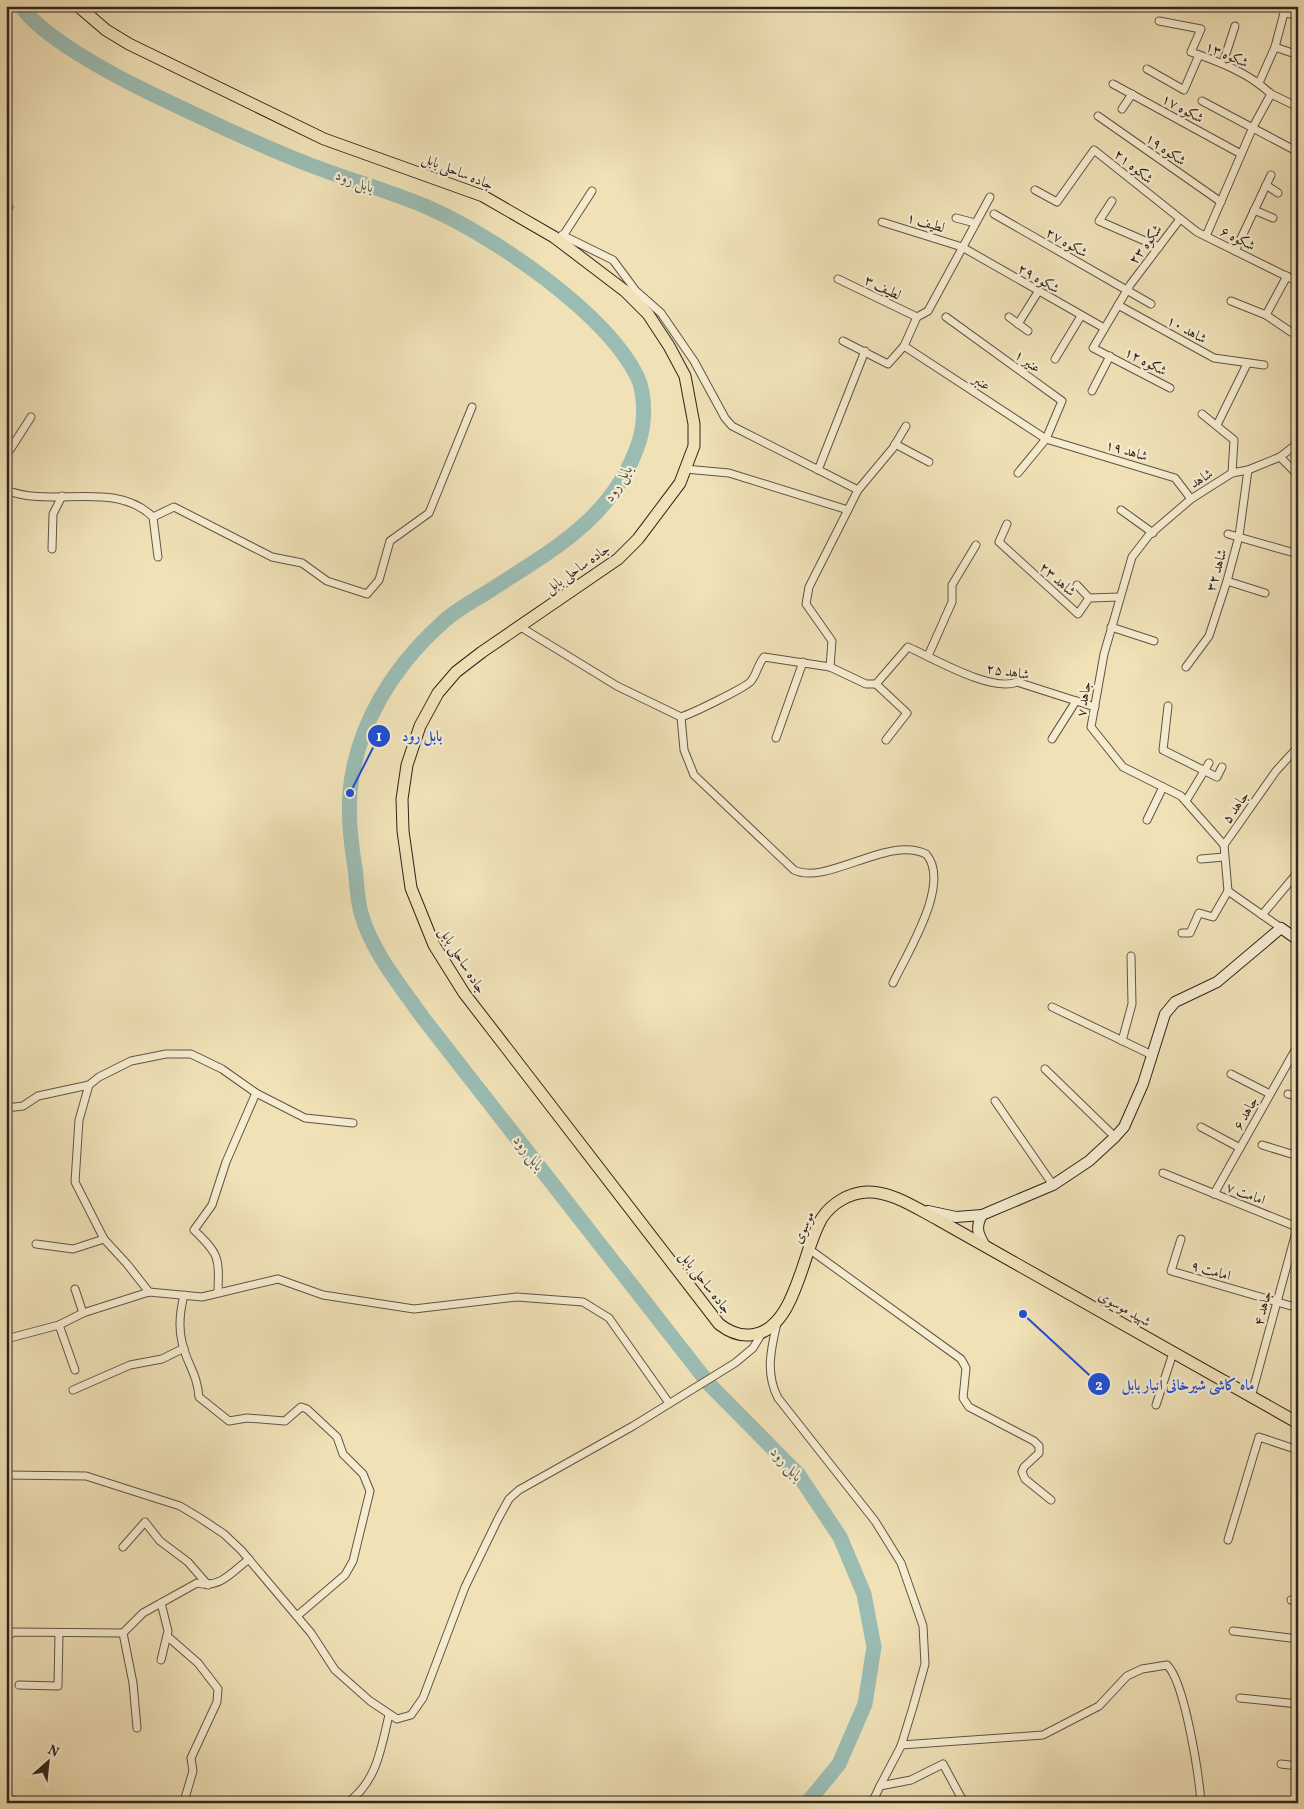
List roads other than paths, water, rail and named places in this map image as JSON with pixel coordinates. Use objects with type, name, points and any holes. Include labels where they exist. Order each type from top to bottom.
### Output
[{"type":"main road","name":"جاده ساحلی بابل","points":[[78,6],[106,30],[138,48],[324,139],[483,196],[561,238],[625,291],[648,314],[669,346],[684,376],[694,424],[694,446],[680,483],[638,539],[618,559],[519,626],[456,672],[438,693],[420,726],[407,765],[402,798],[403,831],[411,888],[421,917],[434,945],[464,993],[719,1324],[739,1334],[762,1332]]},
{"type":"main road","points":[[913,1207],[956,1216],[982,1215],[1053,1185],[1089,1161],[1124,1127],[1140,1093],[1165,1014],[1176,1002],[1217,982],[1281,928],[1298,940]]},
{"type":"main road","name":"موسوی","points":[[762,1332],[776,1323],[786,1309],[823,1217],[834,1204],[849,1196],[865,1192],[882,1194],[937,1219]]},
{"type":"main road","points":[[982,1215],[978,1222],[977,1233],[985,1246]]},
{"type":"main road","name":"شهید موسوی","points":[[937,1219],[1298,1424]]},
{"type":"street","points":[[1259,83],[1275,47],[1284,13],[1298,16]]},
{"type":"street","name":"شکوه ۱۳","points":[[1159,21],[1201,29],[1191,52],[1223,63],[1259,83],[1271,94],[1298,107]]},
{"type":"street","points":[[1223,63],[1235,26]]},
{"type":"street","points":[[1275,47],[1298,55]]},
{"type":"street","points":[[1147,69],[1184,90],[1199,55]]},
{"type":"street","name":"شکوه ۱۷","points":[[1113,84],[1242,154]]},
{"type":"street","points":[[1122,109],[1132,94]]},
{"type":"street","points":[[1206,236],[1253,127],[1271,94]]},
{"type":"street","points":[[1202,102],[1298,152]]},
{"type":"street","name":"شکوه ۱۹","points":[[1098,116],[1221,202]]},
{"type":"street","name":"شکوه ۲۱","points":[[1035,190],[1057,202],[1094,150],[1180,219]]},
{"type":"street","points":[[1235,251],[1271,176]]},
{"type":"street","points":[[1266,185],[1278,193]]},
{"type":"street","points":[[592,191],[561,238],[601,252],[613,260],[636,291],[661,313],[694,361],[725,418],[732,426],[858,490]]},
{"type":"street","points":[[843,341],[888,364],[904,346],[917,317],[928,311],[990,197]]},
{"type":"street","points":[[1112,201],[1099,221],[1159,247]]},
{"type":"street","points":[[1254,210],[1273,218]]},
{"type":"street","name":"شکوه ۲۷","points":[[994,214],[1128,288],[1151,304]]},
{"type":"street","points":[[956,218],[975,223]]},
{"type":"street","name":"شکوه ۶","points":[[1180,219],[1206,236],[1298,282]]},
{"type":"street","name":"شکوه ۲۳","points":[[1104,328],[1128,288],[1180,219]]},
{"type":"street","name":"لطیف ۱","points":[[882,222],[962,246]]},
{"type":"street","name":"شکوه ۲۹","points":[[962,246],[1038,292],[1104,328]]},
{"type":"street","points":[[1266,315],[1287,276]]},
{"type":"street","name":"لطیف ۳","points":[[838,279],[917,317]]},
{"type":"street","points":[[1018,324],[1038,292]]},
{"type":"street","points":[[1231,301],[1266,315],[1291,332]]},
{"type":"street","name":"شاهد ۱۰","points":[[1118,305],[1214,358],[1264,365]]},
{"type":"street","points":[[1055,359],[1081,316]]},
{"type":"street","name":"عنیر ۱","points":[[946,317],[1062,401],[1046,439]]},
{"type":"street","points":[[1009,317],[1028,331]]},
{"type":"street","name":"شکوه ۱۲","points":[[1104,328],[1093,348],[1170,388]]},
{"type":"street","name":"عنبر","points":[[904,346],[1046,439]]},
{"type":"street","points":[[818,470],[865,351]]},
{"type":"street","points":[[1092,391],[1110,356]]},
{"type":"street","points":[[1216,424],[1248,364]]},
{"type":"street","points":[[153,518],[174,507],[272,557],[302,563],[327,581],[367,594],[379,580],[390,542],[429,513],[472,407]]},
{"type":"street","points":[[1202,414],[1234,440],[1232,473]]},
{"type":"street","points":[[6,456],[31,417]]},
{"type":"street","points":[[830,667],[832,641],[806,604],[809,587],[858,490],[895,444],[906,426]]},
{"type":"street","points":[[1018,473],[1046,439]]},
{"type":"street","name":"شاهد ۱۹","points":[[1046,439],[1175,478],[1191,499]]},
{"type":"street","name":"شاهد","points":[[1132,557],[1152,533],[1191,499],[1232,473],[1248,470],[1280,456],[1298,442]]},
{"type":"street","points":[[895,444],[929,462]]},
{"type":"street","points":[[1280,456],[1298,475]]},
{"type":"street","points":[[685,469],[729,472],[848,510]]},
{"type":"street","name":"شاهد ۳۲","points":[[1186,667],[1209,636],[1227,581],[1239,536],[1248,470]]},
{"type":"street","points":[[6,490],[41,498],[62,496],[73,498],[96,495],[142,506],[153,518],[158,557]]},
{"type":"street","points":[[52,549],[53,514],[62,496]]},
{"type":"street","points":[[1121,510],[1152,533]]},
{"type":"street","name":"شاهد ۲۳","points":[[1007,524],[999,542],[1078,614],[1090,598],[1120,597]]},
{"type":"street","points":[[1228,534],[1298,554]]},
{"type":"street","points":[[928,656],[952,602],[952,585],[976,545]]},
{"type":"street","name":"جاهد ۷","points":[[1132,557],[1104,654],[1091,727],[1123,767],[1186,800],[1224,846]]},
{"type":"street","points":[[1227,581],[1265,593]]},
{"type":"street","points":[[1077,585],[1090,598]]},
{"type":"street","points":[[519,626],[617,686],[681,717]]},
{"type":"street","points":[[1111,627],[1154,641]]},
{"type":"street","name":"شاهد ۲۵","points":[[876,684],[908,647],[974,677],[1008,686],[1017,682],[1094,708]]},
{"type":"street","points":[[681,717],[726,695],[744,689],[753,680],[757,666],[764,658],[803,662],[830,667],[866,684],[876,684],[907,713],[886,740]]},
{"type":"street","points":[[776,738],[803,662]]},
{"type":"street","points":[[1052,739],[1076,701]]},
{"type":"street","points":[[1168,706],[1164,750],[1207,767],[1217,777],[1222,767]]},
{"type":"street","points":[[1297,716],[1297,749]]},
{"type":"street","points":[[681,717],[684,750],[694,775],[794,870],[801,873],[822,871],[885,853],[906,850],[920,851],[930,859],[935,877],[928,908],[893,983]]},
{"type":"street","name":"جاهد ۵","points":[[1228,891],[1224,846],[1276,771],[1297,749]]},
{"type":"street","points":[[1186,800],[1207,767]]},
{"type":"street","points":[[1147,820],[1163,787]]},
{"type":"street","points":[[1202,859],[1224,857]]},
{"type":"street","points":[[1262,915],[1298,872]]},
{"type":"street","points":[[1182,933],[1190,933],[1199,913],[1214,918],[1228,891],[1281,928]]},
{"type":"street","points":[[1122,1041],[1132,1004],[1131,956]]},
{"type":"street","points":[[1052,1008],[1152,1055]]},
{"type":"street","name":"جاهد ۶","points":[[1214,1194],[1298,1045]]},
{"type":"street","points":[[6,1108],[23,1106],[38,1096],[89,1085],[99,1077],[131,1061],[166,1054],[191,1054],[222,1069],[256,1093],[306,1118],[353,1123]]},
{"type":"street","points":[[1045,1069],[1115,1137]]},
{"type":"street","points":[[1230,1074],[1270,1094]]},
{"type":"street","points":[[89,1085],[79,1120],[75,1182],[104,1239],[128,1264],[149,1292]]},
{"type":"street","points":[[218,1293],[219,1261],[212,1247],[194,1230],[212,1205],[226,1162],[256,1093]]},
{"type":"street","points":[[1288,1094],[1298,1097]]},
{"type":"street","points":[[995,1100],[1053,1185]]},
{"type":"street","points":[[1201,1127],[1240,1148]]},
{"type":"street","points":[[1262,1145],[1298,1156]]},
{"type":"street","name":"امامت ۷","points":[[1163,1173],[1298,1226]]},
{"type":"street","name":"جاهد ۴","points":[[1251,1397],[1298,1226]]},
{"type":"street","points":[[36,1244],[74,1249],[104,1239]]},
{"type":"street","name":"امامت ۹","points":[[1181,1239],[1171,1272],[1276,1303]]},
{"type":"street","points":[[809,1249],[961,1359],[966,1368],[962,1398],[969,1407],[1034,1441],[1039,1446],[1039,1453],[1024,1467],[1022,1472],[1024,1479],[1051,1500]]},
{"type":"street","points":[[6,1339],[59,1324],[83,1313],[149,1292],[202,1297],[278,1279],[323,1295],[414,1309],[517,1297],[583,1302],[609,1318],[669,1403]]},
{"type":"street","points":[[74,1289],[83,1313]]},
{"type":"street","points":[[184,1296],[179,1317],[184,1348],[198,1382],[199,1397],[228,1421],[247,1418],[285,1421],[301,1407],[307,1409],[337,1437],[343,1454],[363,1474],[370,1491],[353,1561],[345,1575],[297,1616]]},
{"type":"street","points":[[1276,1303],[1298,1308]]},
{"type":"street","points":[[776,1323],[770,1360],[773,1388],[778,1398],[875,1521],[902,1563],[923,1626],[925,1664],[901,1745],[872,1803]]},
{"type":"street","points":[[59,1324],[75,1370]]},
{"type":"street","points":[[6,1475],[86,1476],[180,1506],[200,1518],[224,1534],[249,1559],[297,1616],[335,1670],[389,1715],[398,1719],[411,1715],[424,1698],[466,1587],[509,1499],[519,1490],[633,1426],[735,1363],[754,1348],[762,1332]]},
{"type":"street","points":[[73,1390],[130,1365],[162,1359],[184,1348]]},
{"type":"street","points":[[1156,1405],[1173,1353]]},
{"type":"street","points":[[1228,1540],[1259,1437],[1298,1450]]},
{"type":"street","points":[[123,1547],[145,1522],[160,1542],[188,1562],[208,1586]]},
{"type":"street","points":[[6,1638],[13,1632],[123,1633],[143,1613],[198,1583],[208,1586],[217,1584],[249,1559]]},
{"type":"street","points":[[161,1603],[168,1631],[161,1660]]},
{"type":"street","points":[[1233,1631],[1298,1639]]},
{"type":"street","points":[[19,1684],[58,1686],[59,1633]]},
{"type":"street","points":[[123,1633],[133,1682],[137,1728]]},
{"type":"street","points":[[167,1636],[198,1663],[218,1690],[217,1702],[191,1758],[193,1772],[185,1798]]},
{"type":"street","points":[[901,1745],[1042,1735],[1099,1706],[1127,1676],[1142,1669],[1167,1665],[1174,1672],[1180,1689],[1199,1778],[1201,1803]]},
{"type":"street","points":[[1240,1698],[1298,1704]]},
{"type":"street","points":[[347,1803],[367,1784],[377,1765],[389,1715]]},
{"type":"street","points":[[880,1786],[912,1780],[943,1764],[964,1803]]},
{"type":"street","points":[[1281,1764],[1298,1766]]},
{"type":"waterway","name":"بابل رود","points":[[21,6],[44,30],[78,54],[146,91],[285,155],[427,207],[483,236],[514,256],[574,302],[600,327],[621,352],[637,376],[643,400],[641,434],[628,469],[613,493],[596,513],[556,547],[447,619],[424,640],[408,659],[380,699],[360,744],[354,768],[349,801],[352,850],[361,913],[379,955],[396,981],[709,1384],[798,1474],[840,1537],[864,1594],[874,1647],[865,1704],[839,1764],[807,1803]]},
{"type":"place","name":"بابل رود","points":[[350,793]]},
{"type":"place","name":"ماه کاشی شیرخانی انبار بابل","points":[[1023,1314]]}]
